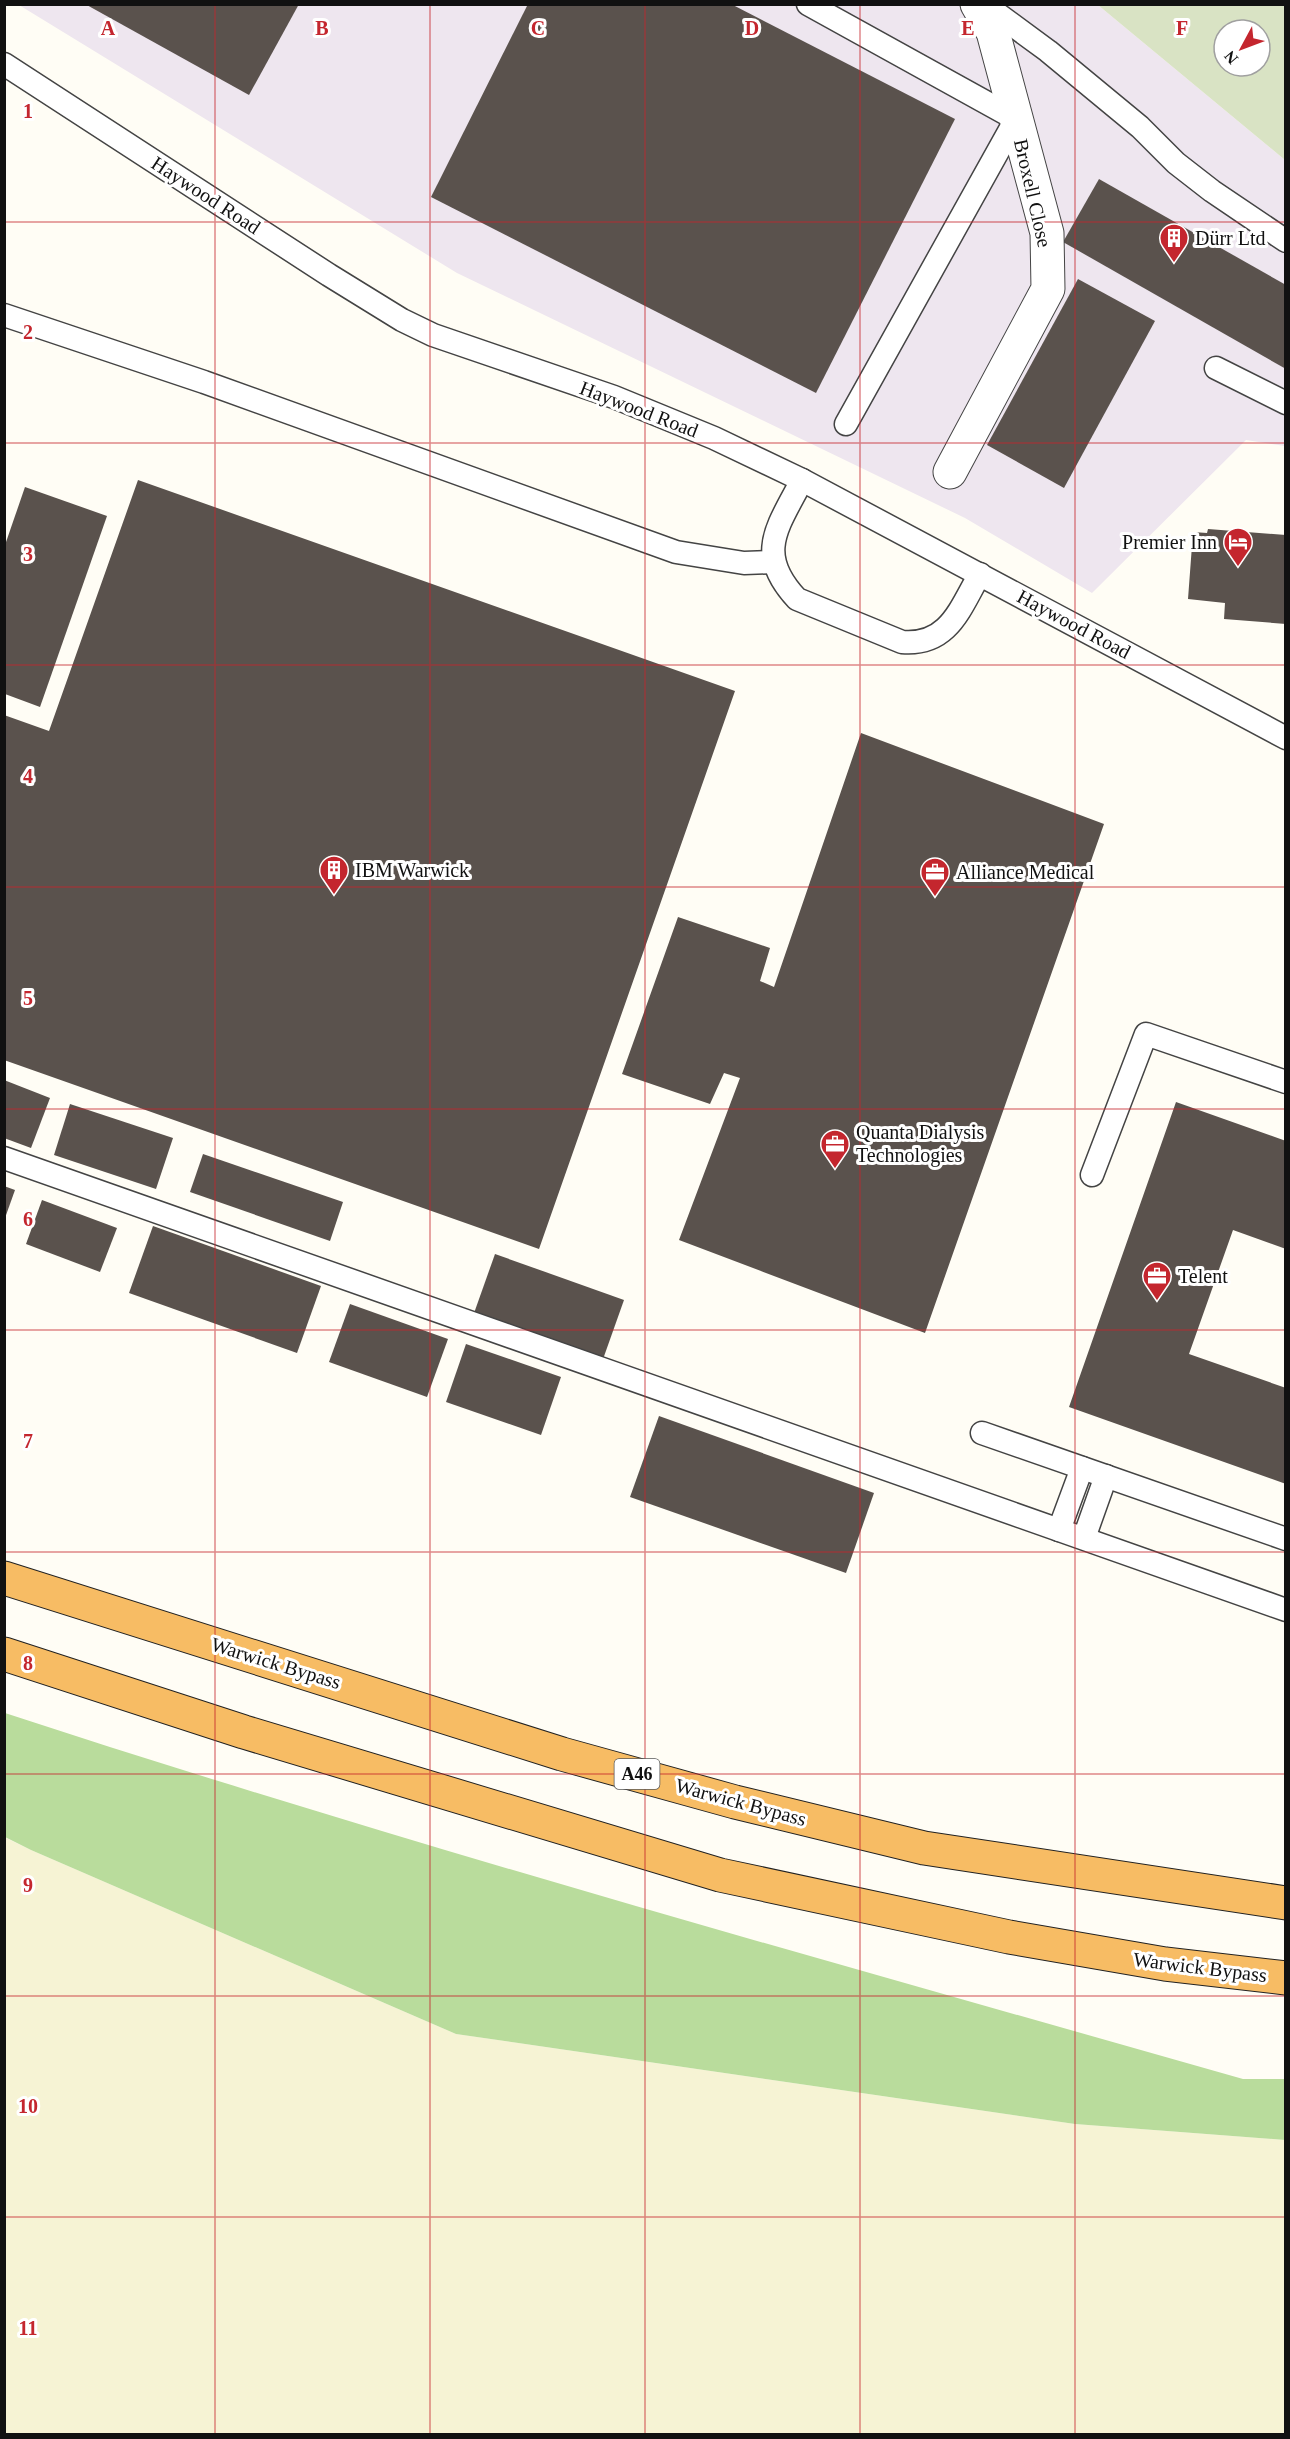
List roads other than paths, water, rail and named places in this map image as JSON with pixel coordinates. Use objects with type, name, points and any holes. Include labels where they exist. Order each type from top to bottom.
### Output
[{"type":"highway","name":"Warwick Bypass","points":[[4,1578],[562,1754],[735,1802],[924,1848],[1286,1903]]},
{"type":"highway","name":"Warwick Bypass","points":[[4,1654],[244,1732],[720,1875],[1009,1937],[1165,1964],[1286,1978]]},
{"type":"street","name":"Broxell Close","points":[[950,472],[1048,289],[1047,233],[993,32],[977,4]]},
{"type":"lane","points":[[808,4],[1016,119],[846,424]]},
{"type":"lane","points":[[984,4],[1048,51],[1131,119],[1176,163],[1212,191],[1286,241]]},
{"type":"lane","name":"Haywood Road","points":[[4,64],[329,276],[402,320],[433,335],[615,397],[714,438],[802,480],[1286,738]]},
{"type":"lane","points":[[4,315],[204,381],[676,552],[744,563],[774,562]]},
{"type":"lane","points":[[1216,368],[1286,403]]},
{"type":"lane","points":[[802,480],[774,536],[772,552],[785,586],[797,599],[902,642],[925,642],[939,634],[951,623],[980,574]]},
{"type":"lane","points":[[1092,1175],[1146,1034],[1286,1082]]},
{"type":"lane","points":[[4,1158],[1286,1610]]},
{"type":"lane","points":[[982,1433],[1286,1539]]},
{"type":"lane","points":[[1059,1530],[1082,1467]]},
{"type":"lane","points":[[1084,1538],[1106,1476]]},
{"type":"place","name":"Dürr Ltd","points":[[1174,264]]},
{"type":"place","name":"Premier Inn","points":[[1238,568]]},
{"type":"place","name":"IBM Warwick","points":[[334,896]]},
{"type":"place","name":"Alliance Medical","points":[[935,898]]},
{"type":"place","name":"Quanta Dialysis Technologies","points":[[835,1170]]},
{"type":"place","name":"Telent","points":[[1157,1302]]}]
